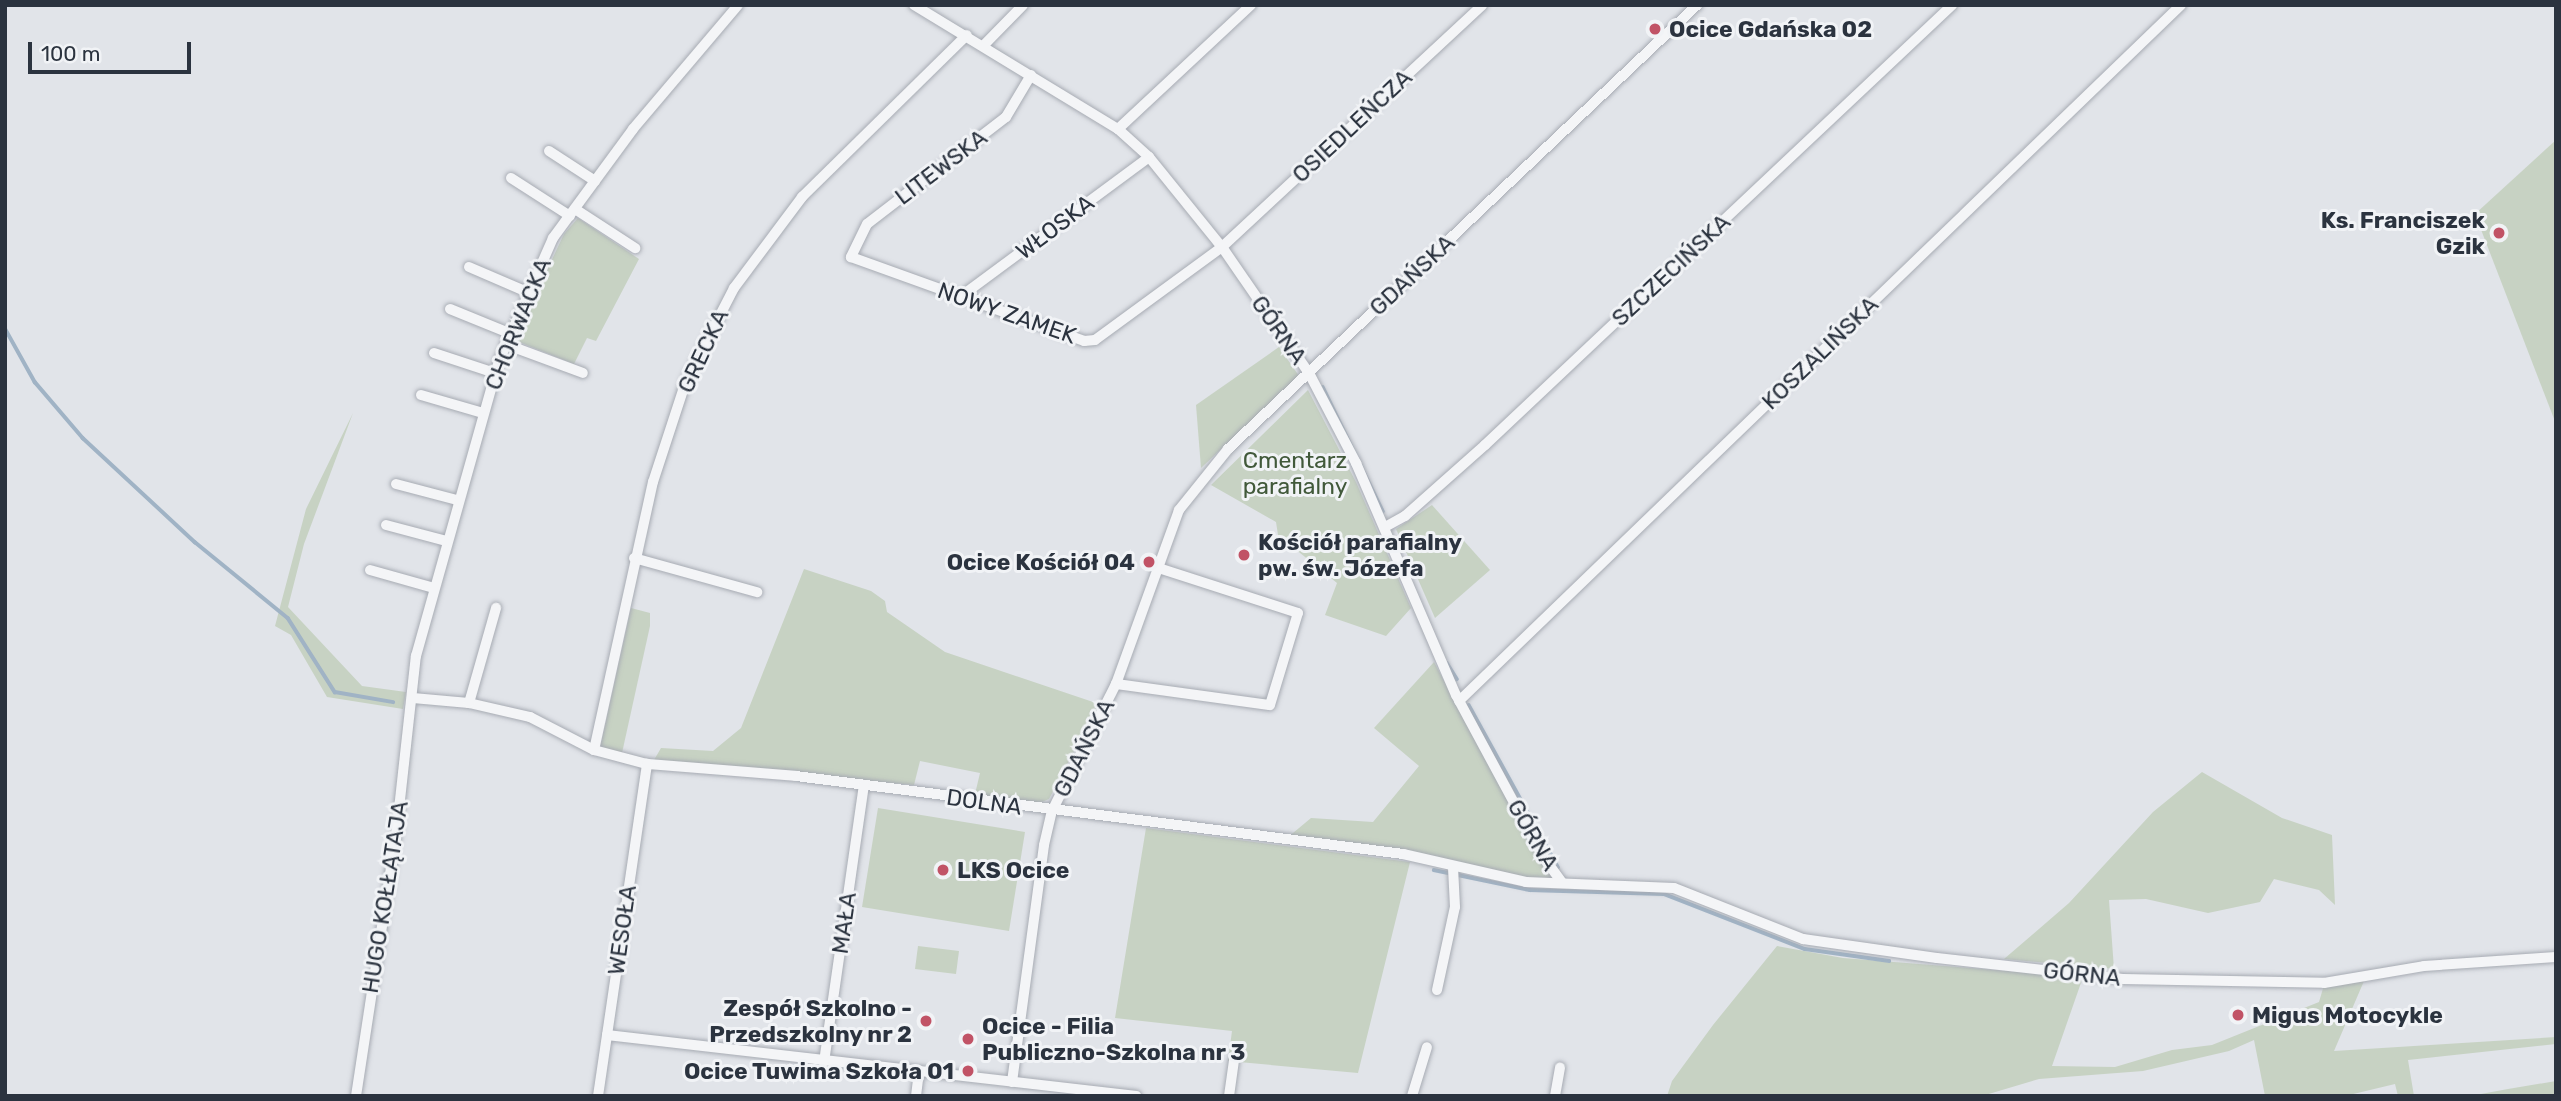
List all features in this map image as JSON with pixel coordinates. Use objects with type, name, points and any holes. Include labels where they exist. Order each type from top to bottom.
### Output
[{"type":"street","name":"CHORWACKA","points":[[413,698],[416,656],[457,500],[495,373],[527,292],[572,212],[684,65],[738,5]]},
{"type":"street","name":"GÓRNA","points":[[914,5],[984,45],[1118,129],[1149,157],[1222,247],[1309,373],[1385,527],[1459,701],[1542,855],[1562,883],[1674,888],[1769,929],[1836,945],[2123,979],[2324,983],[2424,966],[2556,957]]},
{"type":"street","points":[[984,45],[1023,5]]},
{"type":"street","points":[[1118,129],[1251,5]]},
{"type":"street","name":"OSIEDLEŃCZA","points":[[1222,247],[1482,5]]},
{"type":"street","name":"GDAŃSKA","points":[[1012,1082],[1044,845],[1052,811],[1116,684],[1166,536],[1191,492],[1228,449],[1697,5]]},
{"type":"street","name":"SZCZECIŃSKA","points":[[1385,527],[1405,516],[1485,445],[1952,5]]},
{"type":"street","name":"KOSZALIŃSKA","points":[[1459,701],[2182,5]]},
{"type":"street","name":"GRECKA","points":[[594,750],[634,558],[686,381],[734,288],[802,197],[967,35]]},
{"type":"street","name":"LITEWSKA","points":[[851,257],[867,224],[1006,117],[1031,75]]},
{"type":"street","points":[[549,151],[595,181]]},
{"type":"street","name":"WŁOSKA","points":[[960,297],[1149,157]]},
{"type":"street","points":[[512,178],[635,247]]},
{"type":"street","name":"NOWY ZAMEK","points":[[851,257],[1084,341],[1095,340],[1222,247]]},
{"type":"street","points":[[470,267],[527,292]]},
{"type":"street","points":[[450,309],[507,339],[583,373]]},
{"type":"street","points":[[434,353],[495,373]]},
{"type":"street","points":[[421,395],[483,413]]},
{"type":"street","points":[[396,484],[457,500]]},
{"type":"street","points":[[386,525],[446,541]]},
{"type":"street","points":[[634,558],[757,592]]},
{"type":"street","name":"GDAŃSKA","points":[[1116,684],[1270,705],[1298,613],[1156,567]]},
{"type":"street","points":[[370,570],[434,588]]},
{"type":"street","points":[[469,703],[496,608]]},
{"type":"street","name":"DOLNA","points":[[413,698],[469,703],[530,717],[594,750],[647,764],[864,785],[1403,854],[1453,873],[1526,882],[1562,883]]},
{"type":"street","name":"HUGO KOŁŁĄTAJA","points":[[356,1096],[413,698]]},
{"type":"street","name":"WESOŁA","points":[[598,1096],[647,764]]},
{"type":"street","name":"MAŁA","points":[[824,1062],[864,785]]},
{"type":"street","points":[[1437,990],[1455,908],[1453,873]]},
{"type":"street","points":[[607,1035],[1137,1096]]},
{"type":"street","points":[[1412,1096],[1427,1047]]},
{"type":"street","points":[[1229,1096],[1234,1059]]},
{"type":"street","points":[[1555,1096],[1560,1068]]},
{"type":"street","points":[[916,1096],[919,1073]]},
{"type":"green space","points":[[2556,140],[2556,424],[2475,214]]},
{"type":"green space","points":[[578,218],[639,259],[596,341],[587,338],[574,364],[514,340],[564,234]]},
{"type":"green space","points":[[1279,347],[1299,376],[1201,468],[1196,405]]},
{"type":"green space","name":"Cmentarz parafialny","points":[[1308,390],[1356,482],[1411,608],[1386,636],[1325,615],[1337,583],[1278,535],[1276,522],[1211,485]]},
{"type":"green space","points":[[353,413],[304,544],[288,607],[362,686],[406,692],[403,709],[327,697],[291,635],[275,626],[306,509]]},
{"type":"green space","points":[[1432,505],[1490,570],[1435,618],[1396,529]]},
{"type":"green space","points":[[804,569],[871,591],[885,601],[887,612],[945,652],[1099,704],[1049,799],[1037,804],[975,794],[980,773],[920,761],[914,785],[654,760],[661,748],[713,751],[741,728]]},
{"type":"green space","points":[[631,608],[650,613],[650,626],[622,753],[600,748]]},
{"type":"green space","points":[[1434,662],[1527,837],[1558,881],[1527,880],[1287,838],[1311,818],[1373,822],[1419,766],[1374,728]]},
{"type":"green space","points":[[2202,772],[2282,818],[2332,835],[2335,905],[2319,890],[2274,879],[2260,902],[2208,913],[2146,899],[2109,900],[2114,969],[2004,959],[2069,903],[2153,812]]},
{"type":"green space","name":"LKS Ocice","points":[[878,808],[1025,832],[1009,931],[862,907]]},
{"type":"green space","points":[[1146,828],[1410,862],[1358,1073],[1228,1061],[1232,1031],[1115,1018]]},
{"type":"green space","points":[[918,946],[959,951],[956,974],[915,969]]},
{"type":"green space","points":[[1777,946],[1843,958],[2083,977],[2052,1066],[2115,1067],[2172,1050],[2212,1045],[2319,1002],[2324,985],[2364,981],[2334,1051],[2556,1037],[2556,1044],[2408,1060],[2414,1096],[2398,1096],[2395,1084],[2345,1096],[2265,1096],[2254,1040],[2229,1051],[2143,1071],[2039,1079],[1982,1096],[1667,1096],[1672,1081],[1713,1025]]},
{"type":"green space","points":[[2556,1081],[2556,1096],[2470,1096],[2508,1089]]},
{"type":"waterway","points":[[5,328],[35,382],[83,438],[195,542],[288,618],[335,692],[393,702]]},
{"type":"waterway","points":[[1323,387],[1383,511]]},
{"type":"waterway","points":[[1447,663],[1457,679]]},
{"type":"waterway","points":[[1469,705],[1558,867]]},
{"type":"waterway","points":[[1434,870],[1530,890],[1664,894],[1805,949],[1889,961]]},
{"type":"place","name":"Ocice Gdańska 02","points":[[1655,29]]},
{"type":"place","name":"Ks. Franciszek Gzik","points":[[2499,233]]},
{"type":"place","name":"Kościół parafialny pw. św. Józefa","points":[[1244,555]]},
{"type":"place","name":"Ocice Kościół 04","points":[[1149,562]]},
{"type":"place","name":"LKS Ocice","points":[[943,870]]},
{"type":"place","name":"Migus Motocykle","points":[[2238,1015]]},
{"type":"place","name":"Zespół Szkolno - Przedszkolny nr 2","points":[[926,1021]]},
{"type":"place","name":"Ocice - Filia Publiczno-Szkolna nr 3","points":[[968,1039]]},
{"type":"place","name":"Ocice Tuwima Szkoła 01","points":[[968,1071]]}]
